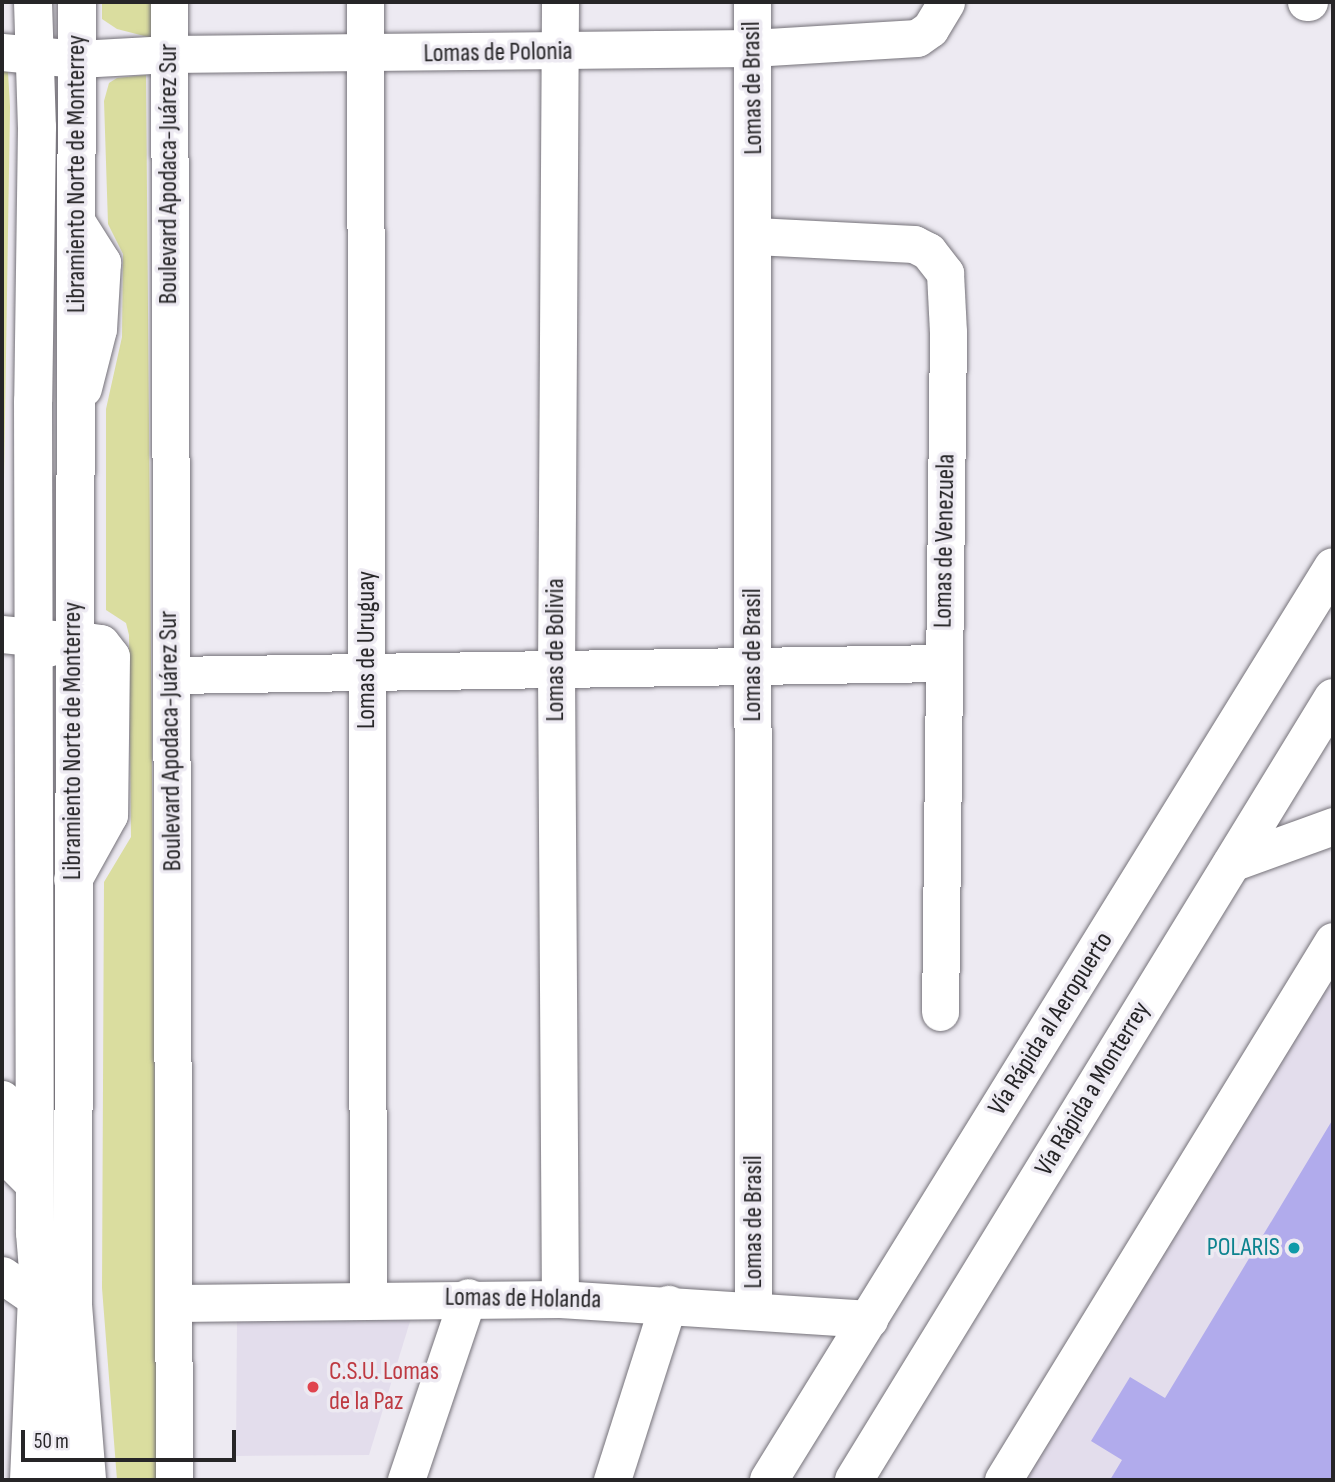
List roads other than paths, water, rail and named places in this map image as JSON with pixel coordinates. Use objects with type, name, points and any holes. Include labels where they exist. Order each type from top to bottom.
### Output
[{"type":"main road","points":[[33,2],[18,54],[23,648],[34,1063],[34,1184],[55,1302],[55,1480]]},
{"type":"main road","name":"Libramiento Norte de Monterrey","points":[[77,2],[72,882],[55,1302],[87,1480]]},
{"type":"main road","name":"Vía Rápida al Aeropuerto","points":[[769,1480],[1333,567]]},
{"type":"main road","points":[[23,648],[50,646],[72,640]]},
{"type":"main road","name":"Vía Rápida a Monterrey","points":[[854,1480],[1333,698]]},
{"type":"main road","points":[[29,1480],[55,1302]]},
{"type":"street","name":"Boulevard Apodaca-Juárez Sur","points":[[169,2],[176,1303],[174,1480]]},
{"type":"street","name":"Lomas de Uruguay","points":[[365,2],[368,1298]]},
{"type":"street","name":"Lomas de Bolivia","points":[[560,2],[556,670],[560,1299]]},
{"type":"street","name":"Lomas de Brasil","points":[[752,2],[755,236],[752,666],[753,1308]]},
{"type":"street","name":"Lomas de Polonia","points":[[18,54],[78,59],[169,54],[561,53],[752,48],[917,38],[935,23],[946,2]]},
{"type":"street","name":"Lomas de Venezuela","points":[[755,236],[914,244],[940,262],[947,283],[940,1012]]},
{"type":"street","points":[[172,675],[943,663]]},
{"type":"street","points":[[1231,863],[1333,826]]},
{"type":"street","points":[[1003,1480],[1333,941]]},
{"type":"street","points":[[2,1094],[34,1063]]},
{"type":"street","points":[[2,1099],[3,1153],[34,1184]]},
{"type":"street","points":[[2,1275],[55,1302]]},
{"type":"street","points":[[406,1480],[467,1297]]},
{"type":"street","name":"Lomas de Holanda","points":[[176,1303],[368,1298],[560,1299],[753,1308],[869,1319]]},
{"type":"street","points":[[612,1480],[668,1304]]},
{"type":"place","name":"POLARIS","points":[[1294,1248]]},
{"type":"place","name":"C.S.U. Lomas de la Paz","points":[[313,1387]]}]
